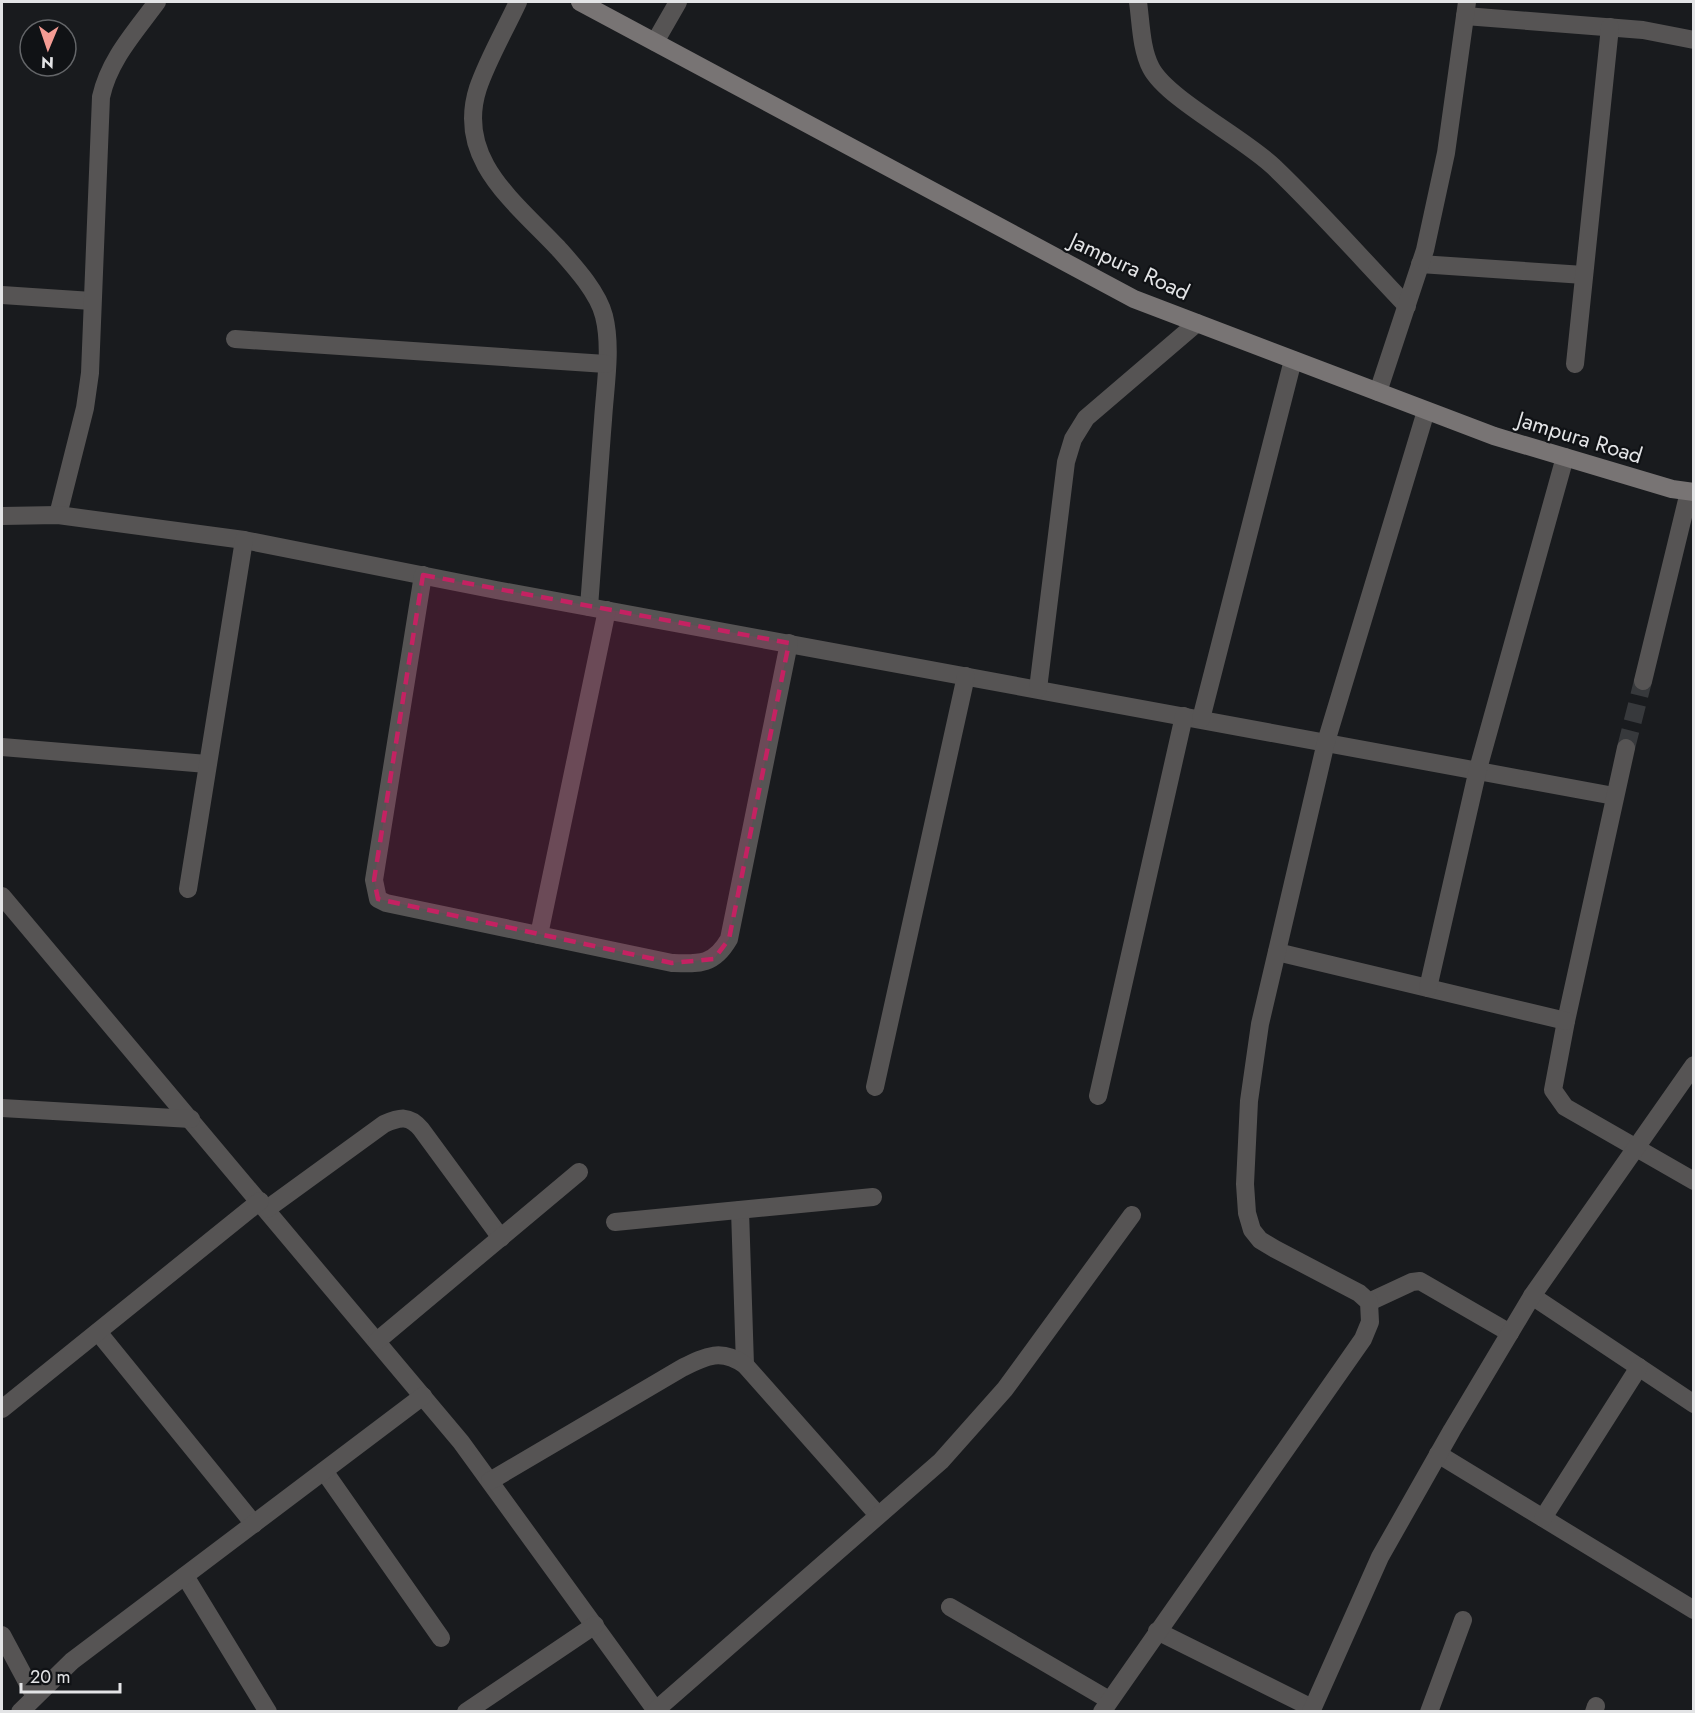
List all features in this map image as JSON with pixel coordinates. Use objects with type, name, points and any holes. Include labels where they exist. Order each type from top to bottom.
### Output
[{"type":"street","points":[[58,515],[85,408],[90,374],[100,97],[105,77],[120,52],[157,2]]},
{"type":"street","points":[[518,2],[478,88],[472,112],[472,132],[477,152],[490,175],[565,255],[591,290],[604,314],[606,364],[598,608],[539,935]]},
{"type":"street","name":"Jampura Road","points":[[580,2],[1134,299],[1494,436],[1691,492]]},
{"type":"street","points":[[655,42],[678,2]]},
{"type":"street","points":[[1138,2],[1144,46],[1152,69],[1167,87],[1250,146],[1275,167],[1407,306]]},
{"type":"street","points":[[1378,392],[1420,264],[1446,153],[1466,9],[1643,30],[1694,40]]},
{"type":"street","points":[[1575,364],[1610,27]]},
{"type":"street","points":[[1420,264],[1584,275]]},
{"type":"street","points":[[2,295],[92,301]]},
{"type":"street","points":[[1038,689],[1066,462],[1073,440],[1086,417],[1197,323]]},
{"type":"street","points":[[235,339],[606,364]]},
{"type":"street","points":[[1098,1096],[1192,717],[1293,360]]},
{"type":"street","points":[[950,1607],[1106,1706],[1363,1339],[1371,1322],[1369,1302],[1359,1293],[1260,1240],[1252,1230],[1247,1213],[1245,1184],[1253,1063],[1326,742],[1426,411]]},
{"type":"street","points":[[1428,988],[1478,770],[1565,457]]},
{"type":"street","points":[[1643,681],[1691,492]]},
{"type":"street","points":[[2,516],[58,515],[244,540],[598,608],[1614,796]]},
{"type":"street","points":[[188,889],[244,540]]},
{"type":"street","points":[[423,575],[374,880],[378,899],[386,903],[672,963],[700,963],[714,959],[723,951],[735,921],[789,643]]},
{"type":"street","points":[[875,1087],[966,675]]},
{"type":"street","points":[[2,747],[207,764]]},
{"type":"street","points":[[1626,748],[1553,1090],[1565,1107],[1637,1146],[1694,1181]]},
{"type":"street","points":[[2,896],[461,1442],[657,1711],[941,1461],[997,1398],[1132,1215]]},
{"type":"street","points":[[1277,952],[1566,1021]]},
{"type":"street","points":[[1157,1631],[1312,1710],[1380,1557],[1438,1454],[1532,1296],[1694,1065]]},
{"type":"street","points":[[2,1108],[191,1119]]},
{"type":"street","points":[[2,1408],[263,1205],[384,1124],[404,1117],[413,1120],[421,1129],[501,1238]]},
{"type":"street","points":[[377,1341],[579,1172]]},
{"type":"street","points":[[615,1222],[873,1197]]},
{"type":"street","points":[[740,1210],[745,1365]]},
{"type":"street","points":[[1369,1302],[1412,1282],[1420,1281],[1510,1333]]},
{"type":"street","points":[[1532,1296],[1694,1404]]},
{"type":"street","points":[[98,1332],[254,1524]]},
{"type":"street","points":[[490,1481],[703,1358],[720,1354],[732,1356],[745,1365],[878,1515]]},
{"type":"street","points":[[1543,1518],[1639,1367]]},
{"type":"street","points":[[21,1711],[34,1695],[72,1661],[423,1396]]},
{"type":"street","points":[[1438,1454],[1694,1610]]},
{"type":"street","points":[[324,1471],[441,1638]]},
{"type":"street","points":[[185,1576],[268,1712]]},
{"type":"street","points":[[1429,1712],[1462,1620]]},
{"type":"street","points":[[466,1712],[595,1625]]},
{"type":"street","points":[[2,1635],[34,1695]]},
{"type":"highlighted area","points":[[423,575],[789,643],[729,939],[714,959],[672,963],[378,899],[374,880]]},
{"type":"tunnel","points":[[1626,748],[1643,681]]}]
